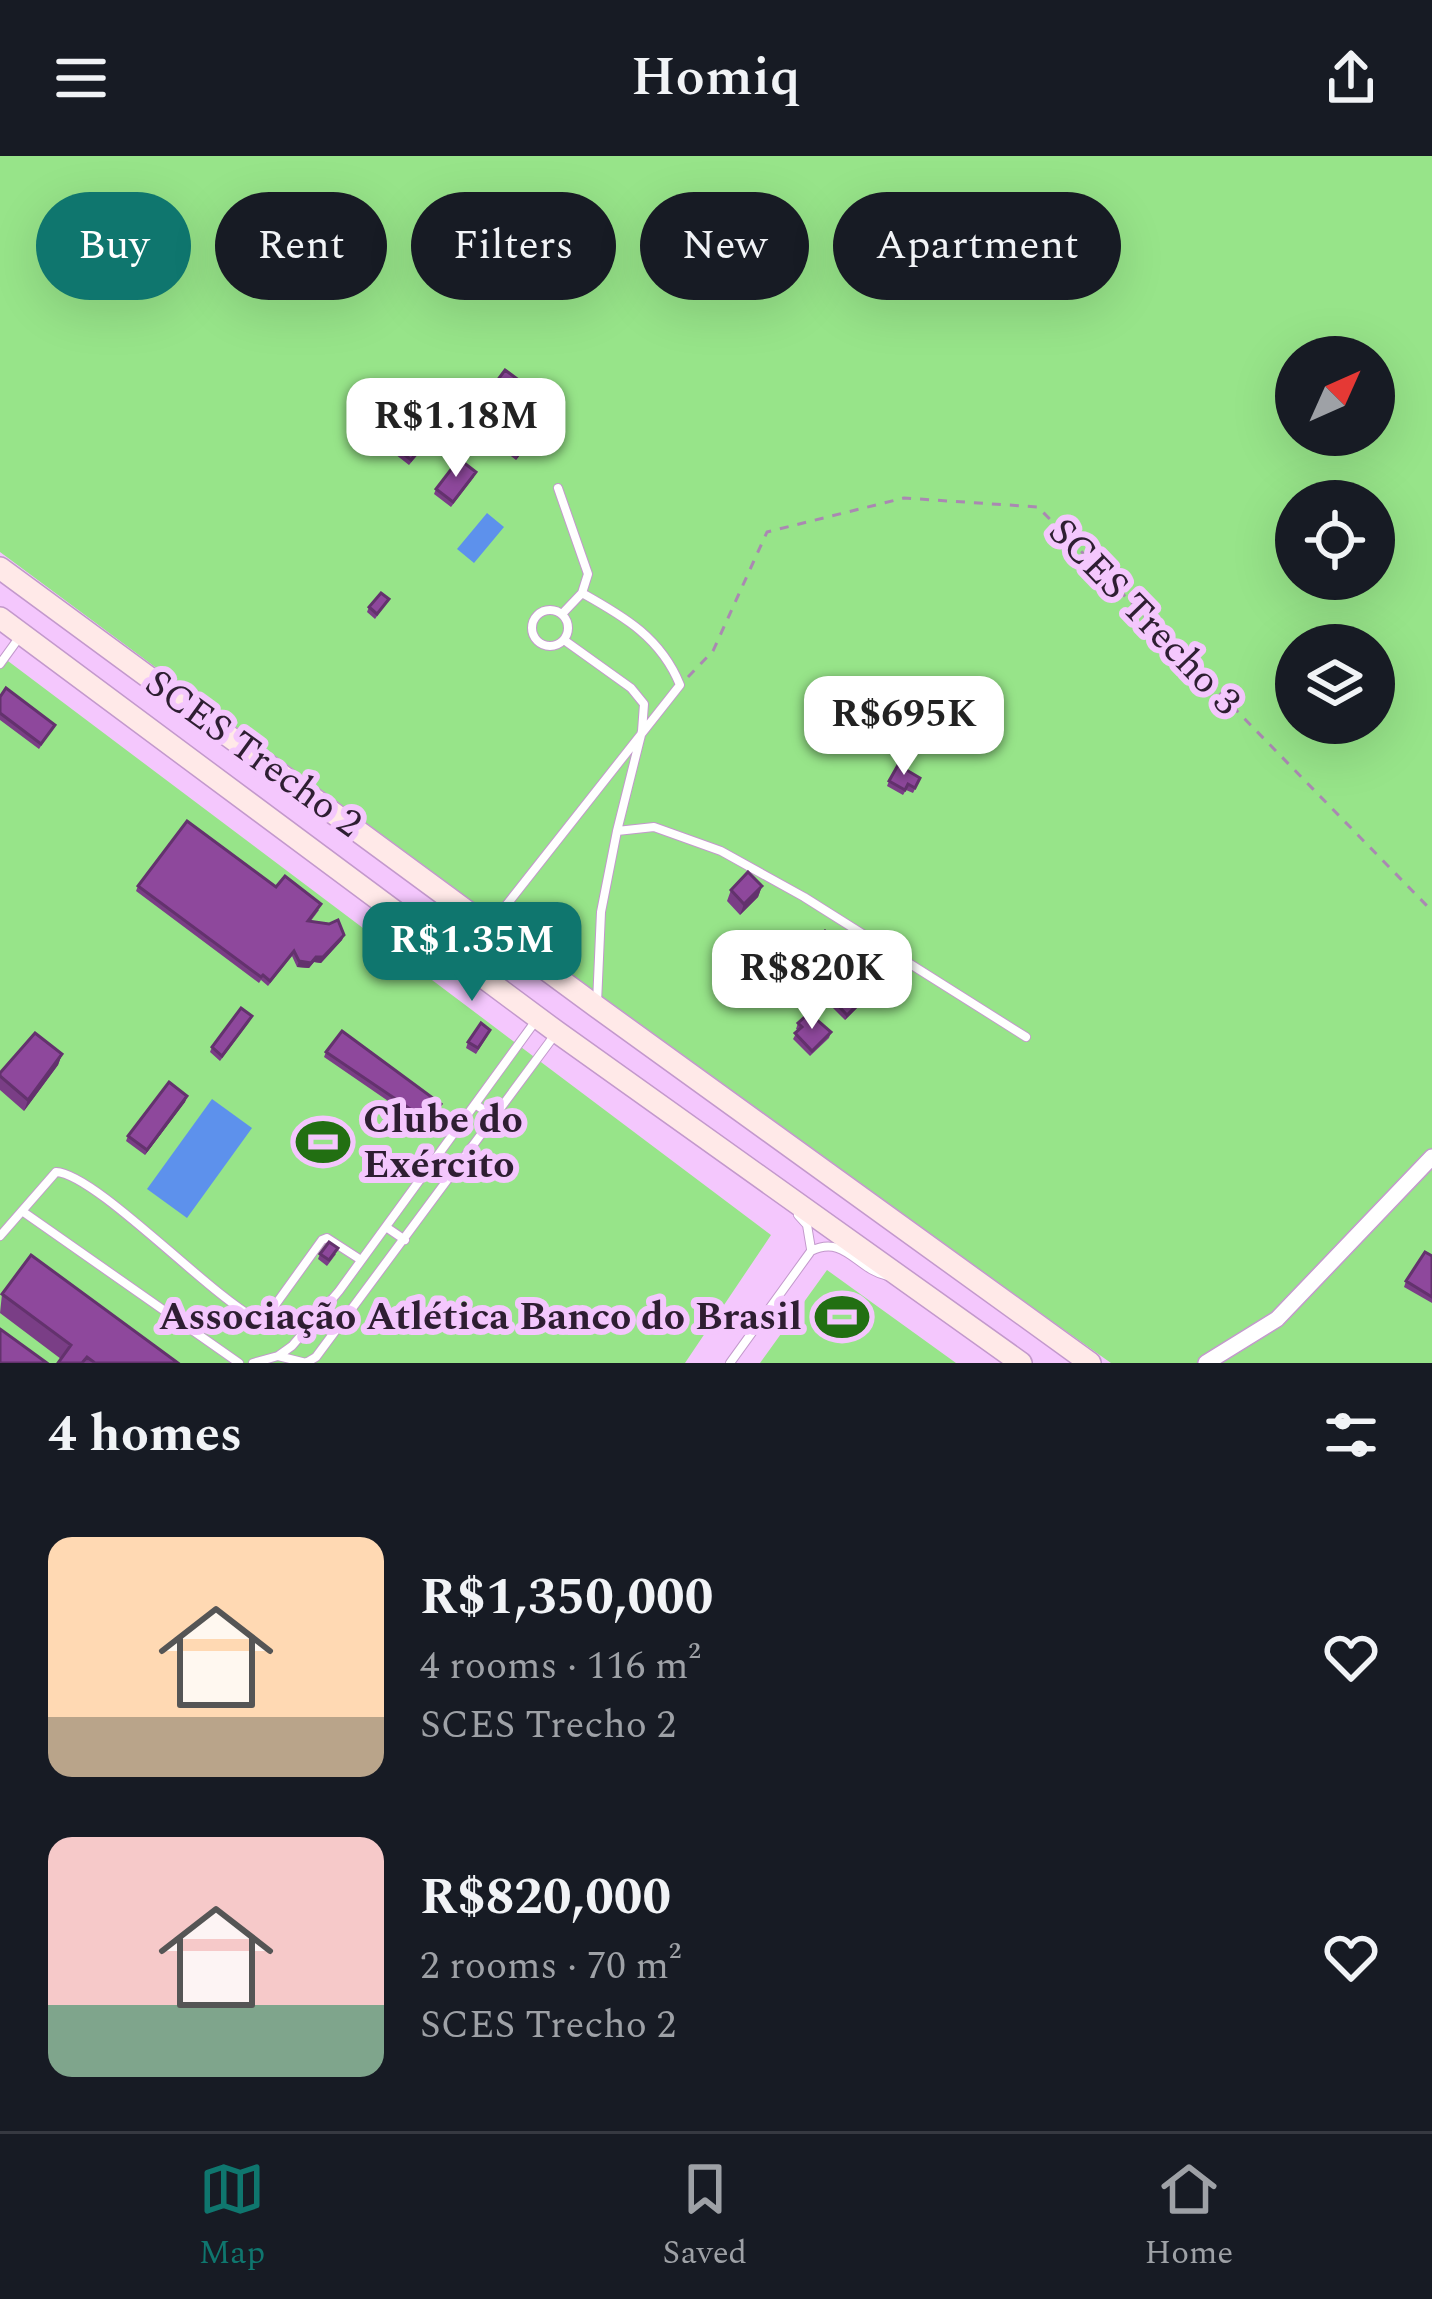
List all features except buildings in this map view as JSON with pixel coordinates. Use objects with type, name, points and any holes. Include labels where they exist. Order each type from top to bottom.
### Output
[{"type":"main road","name":"SCES Trecho 2","points":[[0,568],[1090,1363]]},
{"type":"main road","points":[[22,634],[34,632],[51,606]]},
{"type":"main road","name":"SCES Trecho 2","points":[[0,618],[557,1032],[1022,1363]]},
{"type":"main road","points":[[95,690],[100,667],[122,657]]},
{"type":"street","points":[[1205,1363],[1277,1318],[1432,1157]]},
{"type":"lane","points":[[558,488],[588,574],[582,593],[562,614]]},
{"type":"lane","points":[[488,928],[680,686],[671,663],[653,641],[630,620],[582,593]]},
{"type":"lane","points":[[562,614],[542,611],[532,629],[544,646],[564,640]]},
{"type":"lane","points":[[562,614],[569,627],[564,640]]},
{"type":"lane","points":[[0,664],[22,634]]},
{"type":"lane","points":[[564,640],[631,688],[644,704],[601,912],[597,1007]]},
{"type":"lane","points":[[617,831],[654,827],[721,851],[804,897],[1026,1037]]},
{"type":"lane","points":[[253,1363],[292,1346],[338,1291],[538,1018]]},
{"type":"lane","points":[[278,1356],[310,1361],[557,1032]]},
{"type":"lane","points":[[476,1104],[495,1118]]},
{"type":"lane","points":[[0,1236],[56,1172],[67,1172],[258,1320],[268,1315],[322,1240],[327,1238],[362,1260]]},
{"type":"lane","name":"SCES Trecho 2","points":[[753,1172],[763,1191],[807,1225],[812,1251],[829,1244],[838,1246],[877,1274],[903,1279]]},
{"type":"lane","points":[[22,1211],[239,1363]]},
{"type":"lane","points":[[386,1227],[405,1240]]},
{"type":"lane","points":[[730,1363],[812,1251]]},
{"type":"lane","points":[[338,1291],[356,1305]]},
{"type":"path","name":"SCES Trecho 3","points":[[680,686],[713,651],[767,532],[904,498],[1038,507],[1432,910]]},
{"type":"green space","points":[[0,156],[1432,156],[1432,1363],[1111,1363],[765,1119],[0,552]]},
{"type":"green space","name":"Clube do Exército","points":[[0,655],[771,1235],[685,1363],[0,1363]]},
{"type":"green space","name":"Associação Atlética Banco do Brasil","points":[[827,1270],[956,1363],[760,1363]]},
{"type":"water","points":[[487,513],[504,527],[474,563],[457,549]]},
{"type":"water","points":[[212,1099],[252,1128],[187,1218],[147,1189]]},
{"type":"place","name":"Clube do Exército","points":[[323,1142]]},
{"type":"place","name":"Associação Atlética Banco do Brasil","points":[[842,1317]]}]
